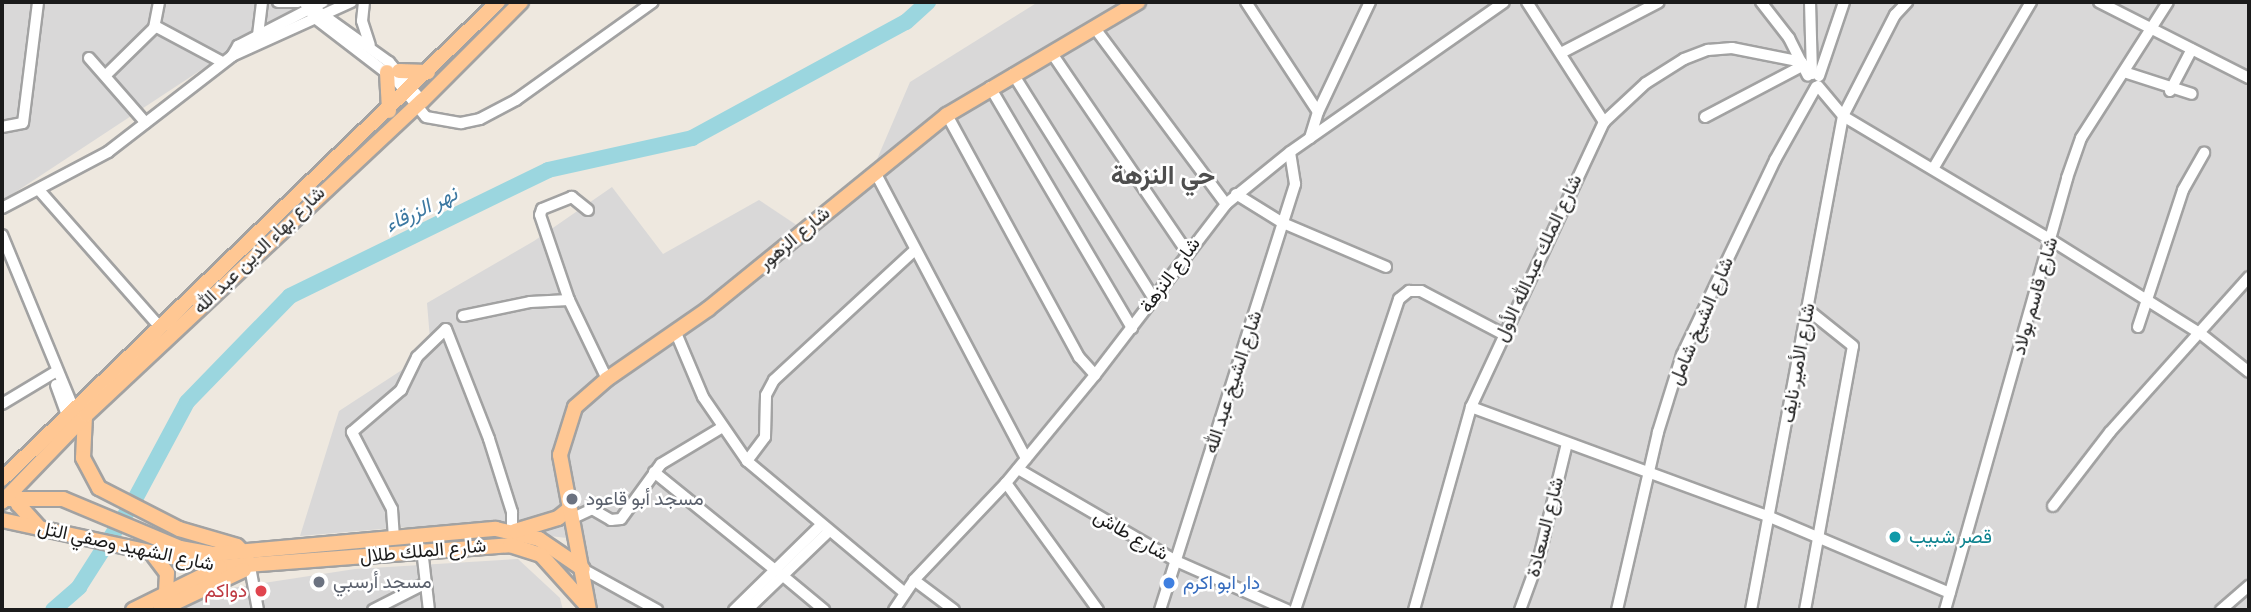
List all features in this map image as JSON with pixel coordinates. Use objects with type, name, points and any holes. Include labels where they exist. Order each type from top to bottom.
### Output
[{"type":"main road","name":"شارع بهاء الدين عبد الله","points":[[2,479],[158,325],[389,111],[498,2]]},
{"type":"main road","name":"شارع بهاء الدين عبد الله","points":[[8,498],[86,415],[419,104],[521,2]]},
{"type":"main road","name":"شارع الزهور","points":[[578,566],[560,455],[564,431],[575,407],[607,379],[676,333],[947,116],[990,87],[1138,2]]},
{"type":"main road","points":[[389,111],[393,72],[428,72]]},
{"type":"main road","points":[[86,415],[83,458],[90,479],[113,497],[149,515],[237,546],[248,561]]},
{"type":"main road","points":[[27,457],[8,498],[39,527]]},
{"type":"main road","name":"شارع الشهيد وصفي التل","points":[[8,498],[53,497],[192,551],[248,561]]},
{"type":"main road","points":[[513,531],[570,514]]},
{"type":"main road","name":"شارع الشهيد وصفي التل","points":[[2,520],[89,538],[153,556],[220,567]]},
{"type":"main road","name":"شارع الملك طلال","points":[[248,561],[394,538],[513,531],[551,546],[578,566],[587,610]]},
{"type":"main road","name":"شارع الملك طلال","points":[[248,561],[422,549],[525,547],[549,562],[578,595],[587,610]]},
{"type":"main road","points":[[153,556],[167,573],[166,594]]},
{"type":"main road","points":[[132,610],[220,567],[248,561]]},
{"type":"main road","points":[[160,610],[248,561]]},
{"type":"main road","points":[[578,566],[578,595]]},
{"type":"street","points":[[2,127],[23,123],[38,2]]},
{"type":"street","points":[[106,75],[155,26],[159,2]]},
{"type":"street","points":[[258,35],[262,2]]},
{"type":"street","points":[[278,2],[311,7],[351,2]]},
{"type":"street","points":[[364,2],[362,21],[371,48]]},
{"type":"street","points":[[311,7],[371,48],[409,90],[426,117],[442,122],[480,119],[516,100],[653,2]]},
{"type":"street","points":[[1246,2],[1318,112]]},
{"type":"street","points":[[1311,138],[1318,112],[1370,2]]},
{"type":"street","name":"شارع النزهة","points":[[894,610],[914,580],[1018,469],[1132,328],[1186,252],[1236,194],[1290,152],[1504,2]]},
{"type":"street","points":[[1527,2],[1604,121]]},
{"type":"street","points":[[1561,53],[1659,2]]},
{"type":"street","points":[[1761,2],[1843,116],[2051,240],[2201,334],[2249,372]]},
{"type":"street","points":[[1810,2],[1811,75]]},
{"type":"street","name":"شارع الشيخ شامل","points":[[1617,610],[1649,473],[1682,355],[1775,160],[1844,2]]},
{"type":"street","name":"شارع الأمير نايف","points":[[1751,610],[1843,116],[1895,15],[1907,2]]},
{"type":"street","points":[[1933,169],[2031,2]]},
{"type":"street","points":[[2099,2],[2249,78]]},
{"type":"street","name":"شارع قاسم بولاد","points":[[1945,610],[2081,138],[2168,2]]},
{"type":"street","points":[[232,56],[238,46],[311,7]]},
{"type":"street","points":[[2,208],[108,152],[222,62],[311,7]]},
{"type":"street","points":[[311,7],[393,72]]},
{"type":"street","points":[[155,26],[222,62]]},
{"type":"street","points":[[1094,27],[1226,204]]},
{"type":"street","name":"شارع الملك عبدالله الأول","points":[[1414,610],[1471,407],[1604,121],[1646,83],[1684,59],[1708,50],[1732,48],[1811,75]]},
{"type":"street","points":[[2170,90],[2192,49]]},
{"type":"street","points":[[1051,52],[1186,252]]},
{"type":"street","points":[[89,58],[146,123]]},
{"type":"street","points":[[2124,72],[2170,90],[2192,94]]},
{"type":"street","points":[[1013,74],[1153,297]]},
{"type":"street","points":[[1705,117],[1811,75]]},
{"type":"street","points":[[990,87],[1132,328]]},
{"type":"street","points":[[947,116],[1079,357],[1095,375]]},
{"type":"street","name":"شارع الشيخ عبد الله","points":[[1160,610],[1283,223],[1296,177],[1290,152]]},
{"type":"street","points":[[2138,327],[2183,190],[2204,153]]},
{"type":"street","points":[[875,172],[914,251],[1026,459]]},
{"type":"street","points":[[39,190],[158,325]]},
{"type":"street","points":[[1236,194],[1283,223],[1386,267]]},
{"type":"street","points":[[587,210],[572,197],[540,212],[569,300],[607,379]]},
{"type":"street","points":[[2,235],[70,410]]},
{"type":"street","points":[[2,250],[55,372]]},
{"type":"street","points":[[747,461],[765,437],[766,395],[774,380],[914,251]]},
{"type":"street","points":[[2053,506],[2110,432],[2201,334],[2249,277]]},
{"type":"street","points":[[1295,610],[1402,295],[1421,290],[1503,334]]},
{"type":"street","points":[[463,316],[530,302],[569,300]]},
{"type":"street","points":[[1805,610],[1853,346],[1808,310]]},
{"type":"street","points":[[394,538],[392,509],[352,432],[401,390],[417,357],[446,329],[506,491],[513,531]]},
{"type":"street","points":[[676,333],[720,428],[747,461],[824,529],[905,593]]},
{"type":"street","points":[[2,404],[55,372]]},
{"type":"street","points":[[1471,407],[1770,517],[1950,593]]},
{"type":"street","points":[[570,514],[592,509],[611,520],[621,519],[654,472],[684,447],[720,428]]},
{"type":"street","name":"شارع السعادة","points":[[1520,610],[1539,558],[1567,443]]},
{"type":"street","name":"شارع طاش","points":[[1018,469],[1176,561],[1287,610]]},
{"type":"street","points":[[654,472],[824,610]]},
{"type":"street","points":[[1006,483],[1098,610]]},
{"type":"street","points":[[734,610],[824,529]]},
{"type":"street","points":[[422,549],[429,610]]},
{"type":"street","points":[[248,561],[258,610]]},
{"type":"street","points":[[578,566],[657,610]]},
{"type":"street","points":[[747,610],[779,572]]},
{"type":"street","points":[[914,580],[954,610]]},
{"type":"street","points":[[373,610],[426,583]]},
{"type":"street","points":[[2221,610],[2249,586]]},
{"type":"shaded area","points":[[2,2],[313,2],[245,41],[2,201]]},
{"type":"shaded area","points":[[1038,2],[2249,2],[2249,610],[596,610],[593,590],[567,538],[480,528],[405,527],[300,536],[339,411],[431,351],[427,303],[534,241],[612,187],[663,254],[759,200],[807,232],[866,185],[910,82]]},
{"type":"shaded area","points":[[518,559],[560,598],[563,610],[177,610],[218,590],[355,569]]},
{"type":"waterway","name":"نهر الزرقاء","points":[[53,610],[79,587],[134,501],[187,402],[290,296],[548,170],[692,138],[906,22],[928,2]]},
{"type":"place","name":"مسجد أبو قاعود","points":[[572,499]]},
{"type":"place","name":"قصر شبيب","points":[[1895,537]]},
{"type":"place","name":"مسجد أرسبي","points":[[319,582]]},
{"type":"place","name":"دار ابو اكرم","points":[[1169,583]]},
{"type":"place","name":"دواكم","points":[[261,591]]},
{"type":"district","name":"حي النزهة","points":[[1163,176]]}]
